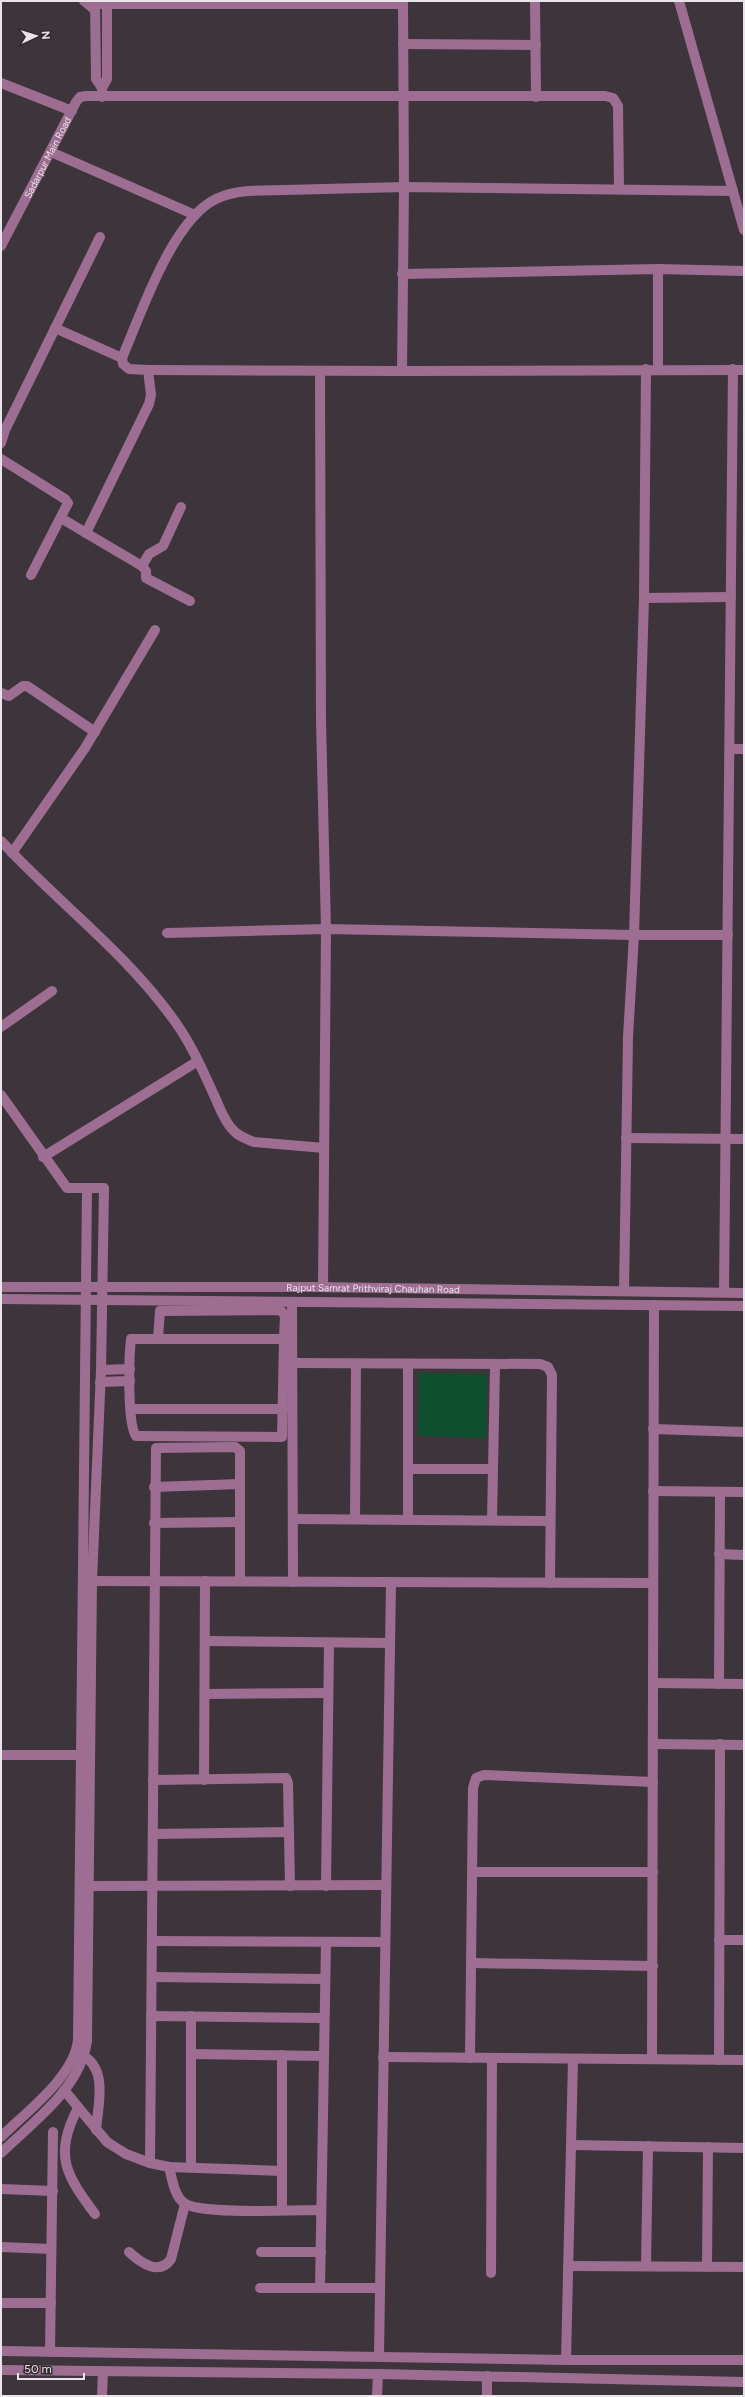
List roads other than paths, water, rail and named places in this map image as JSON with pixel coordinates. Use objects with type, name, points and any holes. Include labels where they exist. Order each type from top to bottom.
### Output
[{"type":"street","points":[[84,1],[95,5],[108,3],[403,2],[402,97],[404,187],[402,371]]},
{"type":"street","points":[[535,1],[536,97]]},
{"type":"street","points":[[679,1],[744,230]]},
{"type":"street","points":[[102,92],[107,79],[108,3]]},
{"type":"street","points":[[95,5],[96,79],[102,92]]},
{"type":"street","points":[[403,44],[536,45]]},
{"type":"street","points":[[1,84],[72,111]]},
{"type":"street","points":[[102,92],[402,97],[605,96],[613,98],[618,106],[619,189]]},
{"type":"street","name":"Sadarpur Main Road","points":[[1,246],[80,97],[102,92]]},
{"type":"street","points":[[51,152],[195,215]]},
{"type":"street","points":[[733,191],[404,187],[248,191],[229,193],[214,199],[195,215],[181,231],[166,260],[122,358],[123,364],[129,369],[148,370],[320,372],[646,369],[744,370]]},
{"type":"street","points":[[1,443],[3,429],[100,237]]},
{"type":"street","points":[[402,274],[658,269],[744,271]]},
{"type":"street","points":[[658,269],[658,369]]},
{"type":"street","points":[[55,328],[122,358]]},
{"type":"street","points":[[624,1291],[630,982],[634,935],[644,598],[646,369]]},
{"type":"street","points":[[724,1292],[730,749],[732,369]]},
{"type":"street","points":[[86,533],[149,404],[152,395],[148,370]]},
{"type":"street","points":[[320,372],[321,721],[326,929],[323,1287]]},
{"type":"street","points":[[1,459],[67,500],[68,507],[31,575]]},
{"type":"street","points":[[142,566],[149,554],[163,546],[182,507]]},
{"type":"street","points":[[61,518],[142,566],[146,571],[146,578],[190,601]]},
{"type":"street","points":[[644,598],[731,597]]},
{"type":"street","points":[[12,854],[95,732],[154,630]]},
{"type":"street","points":[[1,694],[9,696],[23,686],[27,686],[95,732]]},
{"type":"street","points":[[730,749],[744,749]]},
{"type":"street","points":[[1,841],[12,854],[95,932],[143,982],[176,1023],[198,1061],[225,1120],[233,1131],[254,1142],[324,1148]]},
{"type":"street","points":[[167,933],[326,929],[634,935],[728,935]]},
{"type":"street","points":[[1,1027],[52,991]]},
{"type":"street","points":[[43,1157],[198,1061]]},
{"type":"street","points":[[2,1099],[67,1188],[104,1188],[103,1300],[100,1382],[88,1581]]},
{"type":"street","points":[[626,1138],[744,1138]]},
{"type":"street","points":[[1,2153],[64,2090],[76,2074],[88,2026],[84,1886],[88,1581],[86,1300],[87,1188]]},
{"type":"street","name":"Rajput Samrat Prithviraj Chauhan Road","points":[[1,1287],[323,1287],[744,1293]]},
{"type":"street","name":"Rajput Samrat Prithviraj Chauhan Road","points":[[1,1299],[744,1306]]},
{"type":"street","points":[[292,1302],[293,1582]]},
{"type":"street","points":[[652,2060],[654,1305]]},
{"type":"street","points":[[158,1338],[160,1311],[280,1310],[285,1315],[284,1434],[279,1438],[136,1436],[132,1429],[130,1381],[131,1339],[284,1339]]},
{"type":"street","points":[[293,1363],[495,1366],[540,1364],[548,1367],[552,1375],[550,1583]]},
{"type":"street","points":[[355,1519],[356,1364]]},
{"type":"street","points":[[408,1364],[408,1520]]},
{"type":"street","points":[[492,1520],[495,1366]]},
{"type":"street","points":[[100,1370],[130,1369]]},
{"type":"street","points":[[100,1382],[130,1381]]},
{"type":"street","points":[[131,1409],[284,1409]]},
{"type":"street","points":[[653,1430],[744,1432]]},
{"type":"street","points":[[150,2163],[153,1886],[154,1451],[160,1447],[238,1447],[240,1451],[240,1581]]},
{"type":"street","points":[[408,1469],[493,1469]]},
{"type":"street","points":[[154,1487],[240,1484]]},
{"type":"street","points":[[653,1491],[744,1492]]},
{"type":"street","points":[[719,1684],[720,1492]]},
{"type":"street","points":[[293,1519],[550,1521]]},
{"type":"street","points":[[154,1523],[240,1522]]},
{"type":"street","points":[[719,1554],[744,1555]]},
{"type":"street","points":[[88,1581],[653,1583]]},
{"type":"street","points":[[204,1780],[205,1581]]},
{"type":"street","points":[[379,2356],[391,1582]]},
{"type":"street","points":[[205,1641],[390,1643]]},
{"type":"street","points":[[326,1886],[328,1643]]},
{"type":"street","points":[[653,1682],[744,1684]]},
{"type":"street","points":[[205,1694],[328,1694]]},
{"type":"street","points":[[653,1744],[744,1745]]},
{"type":"street","points":[[718,2060],[720,1744]]},
{"type":"street","points":[[1,1755],[85,1758]]},
{"type":"street","points":[[1,1760],[85,1758]]},
{"type":"street","points":[[470,2058],[473,1788],[476,1778],[484,1775],[653,1782]]},
{"type":"street","points":[[153,1780],[286,1778],[288,1783],[290,1886]]},
{"type":"street","points":[[153,1834],[289,1832]]},
{"type":"street","points":[[472,1872],[653,1872]]},
{"type":"street","points":[[84,1886],[386,1886]]},
{"type":"street","points":[[152,1940],[385,1942]]},
{"type":"street","points":[[719,1940],[744,1940]]},
{"type":"street","points":[[320,2288],[326,1942]]},
{"type":"street","points":[[471,1963],[653,1966]]},
{"type":"street","points":[[152,1977],[325,1979]]},
{"type":"street","points":[[151,2016],[324,2018]]},
{"type":"street","points":[[191,2016],[191,2167]]},
{"type":"street","points":[[80,2054],[96,2069],[99,2078],[96,2130]]},
{"type":"street","points":[[1,2137],[61,2078],[80,2054]]},
{"type":"street","points":[[191,2054],[324,2056]]},
{"type":"street","points":[[282,2055],[282,2210]]},
{"type":"street","points":[[383,2057],[744,2060]]},
{"type":"street","points":[[491,2273],[492,2058]]},
{"type":"street","points":[[566,2360],[573,2059]]},
{"type":"street","points":[[64,2090],[107,2142],[126,2154],[150,2163],[169,2167],[282,2171]]},
{"type":"street","points":[[78,2108],[70,2123],[66,2139],[66,2166],[73,2184],[95,2214]]},
{"type":"street","points":[[50,2352],[54,2132]]},
{"type":"street","points":[[571,2145],[744,2148]]},
{"type":"street","points":[[646,2266],[648,2146]]},
{"type":"street","points":[[707,2267],[708,2147]]},
{"type":"street","points":[[169,2167],[179,2198],[185,2204],[216,2209],[321,2210]]},
{"type":"street","points":[[1,2189],[52,2191]]},
{"type":"street","points":[[129,2252],[140,2262],[150,2266],[159,2268],[166,2265],[171,2259],[185,2204]]},
{"type":"street","points":[[1,2247],[52,2249]]},
{"type":"street","points":[[261,2252],[321,2252]]},
{"type":"street","points":[[568,2266],[744,2267]]},
{"type":"street","points":[[260,2288],[380,2288]]},
{"type":"street","points":[[1,2303],[51,2304]]},
{"type":"street","points":[[1,2351],[566,2360],[744,2360]]},
{"type":"street","points":[[1,2370],[378,2374],[744,2382]]},
{"type":"street","points":[[102,2396],[103,2371]]},
{"type":"street","points":[[377,2396],[378,2374]]},
{"type":"street","points":[[486,2396],[487,2376]]}]
